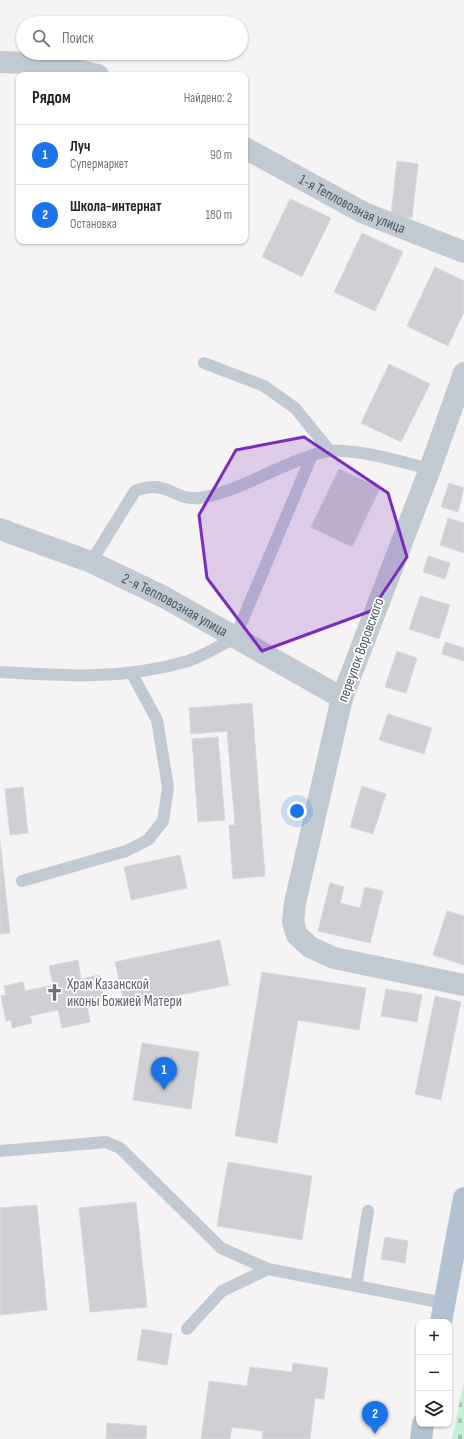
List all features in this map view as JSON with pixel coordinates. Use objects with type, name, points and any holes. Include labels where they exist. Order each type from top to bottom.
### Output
[{"type":"main road","points":[[442,1313],[464,1198]]},
{"type":"main road","points":[[421,1439],[423,1427]]},
{"type":"street","points":[[0,62],[48,64],[84,72]]},
{"type":"street","name":"1-я Тепловозная улица","points":[[248,150],[364,212],[464,252]]},
{"type":"street","name":"переулок Воровского","points":[[464,373],[430,469],[342,698],[295,902],[293,922],[298,935],[310,947],[334,958],[464,985]]},
{"type":"street","name":"2-я Тепловозная улица","points":[[0,529],[91,562],[164,597],[342,698]]},
{"type":"lane","points":[[204,363],[264,386],[295,408],[330,450]]},
{"type":"lane","points":[[91,562],[135,491],[148,486],[163,487],[184,496],[198,498],[204,497],[217,494],[290,463],[330,450],[352,452],[430,469]]},
{"type":"lane","points":[[0,672],[82,677],[132,674],[190,660],[235,638],[312,455]]},
{"type":"lane","points":[[22,880],[126,851],[148,840],[163,821],[168,787],[160,733],[157,720],[132,674]]},
{"type":"lane","points":[[0,1152],[106,1142],[120,1148],[221,1248],[268,1269],[356,1286],[442,1313]]},
{"type":"lane","points":[[356,1286],[368,1211]]},
{"type":"lane","points":[[187,1329],[222,1291],[268,1269]]},
{"type":"highlighted area","points":[[304,437],[388,493],[407,557],[371,611],[262,651],[207,578],[199,515],[236,450]]},
{"type":"green space","points":[[464,1381],[464,1439],[452,1439]]},
{"type":"building","points":[[397,161],[418,164],[412,218],[391,215]]},
{"type":"building","points":[[290,199],[331,218],[302,277],[262,257]]},
{"type":"building","points":[[362,233],[403,252],[375,311],[334,292]]},
{"type":"building","points":[[435,267],[464,281],[464,312],[448,346],[407,326]]},
{"type":"building","points":[[389,364],[430,384],[401,442],[361,423]]},
{"type":"building","points":[[339,469],[380,488],[352,547],[311,527]]},
{"type":"building","points":[[449,483],[464,488],[458,512],[441,507]]},
{"type":"building","points":[[448,518],[464,523],[464,553],[440,545]]},
{"type":"building","points":[[428,556],[450,563],[445,579],[423,572]]},
{"type":"building","points":[[420,596],[450,605],[439,639],[409,629]]},
{"type":"building","points":[[445,642],[464,648],[464,661],[442,654]]},
{"type":"building","points":[[397,651],[417,658],[406,693],[385,687]]},
{"type":"building","points":[[252,703],[265,876],[233,879],[229,825],[235,825],[227,731],[191,734],[189,708]]},
{"type":"building","points":[[388,714],[432,728],[424,754],[379,740]]},
{"type":"building","points":[[218,737],[225,820],[198,822],[192,739]]},
{"type":"building","points":[[362,786],[386,794],[373,834],[350,827]]},
{"type":"building","points":[[23,787],[28,833],[10,835],[5,789]]},
{"type":"building","points":[[0,841],[10,933],[0,934]]},
{"type":"building","points":[[180,855],[187,888],[131,900],[124,867]]},
{"type":"building","points":[[330,883],[344,887],[340,903],[360,908],[365,887],[383,891],[370,943],[318,931]]},
{"type":"building","points":[[447,911],[464,916],[464,965],[433,955]]},
{"type":"building","points":[[220,940],[229,985],[125,1006],[115,962]]},
{"type":"building","name":"Храм Казанской иконы Божией Матери","points":[[78,960],[81,979],[99,975],[104,1001],[87,1004],[90,1022],[62,1028],[58,1010],[30,1016],[32,1023],[12,1028],[11,1020],[6,1021],[1,996],[6,995],[4,986],[23,982],[25,991],[53,985],[49,966]]},
{"type":"building","points":[[262,972],[366,988],[359,1030],[298,1020],[277,1143],[235,1136]]},
{"type":"building","points":[[386,989],[422,995],[417,1022],[381,1016]]},
{"type":"building","points":[[435,996],[461,1002],[441,1100],[415,1094]]},
{"type":"building","points":[[142,1043],[199,1052],[191,1109],[133,1100]]},
{"type":"building","points":[[228,1162],[312,1176],[302,1240],[217,1226]]},
{"type":"building","points":[[136,1202],[147,1307],[90,1312],[79,1208]]},
{"type":"building","points":[[37,1205],[47,1310],[0,1315],[0,1208]]},
{"type":"building","points":[[385,1237],[408,1241],[405,1263],[381,1259]]},
{"type":"building","points":[[142,1329],[172,1334],[167,1365],[137,1360]]},
{"type":"building","points":[[293,1363],[328,1368],[324,1399],[315,1398],[310,1439],[262,1439],[263,1431],[232,1427],[230,1439],[201,1439],[209,1381],[247,1386],[250,1367],[292,1372]]},
{"type":"building","points":[[107,1423],[147,1426],[146,1439],[106,1439]]},
{"type":"place","name":"Храм Казанской иконы Божией Матери","points":[[54,993]]},
{"type":"place","name":"Луч","points":[[164,1090]]},
{"type":"place","name":"Школа-интернат","points":[[375,1434]]}]
